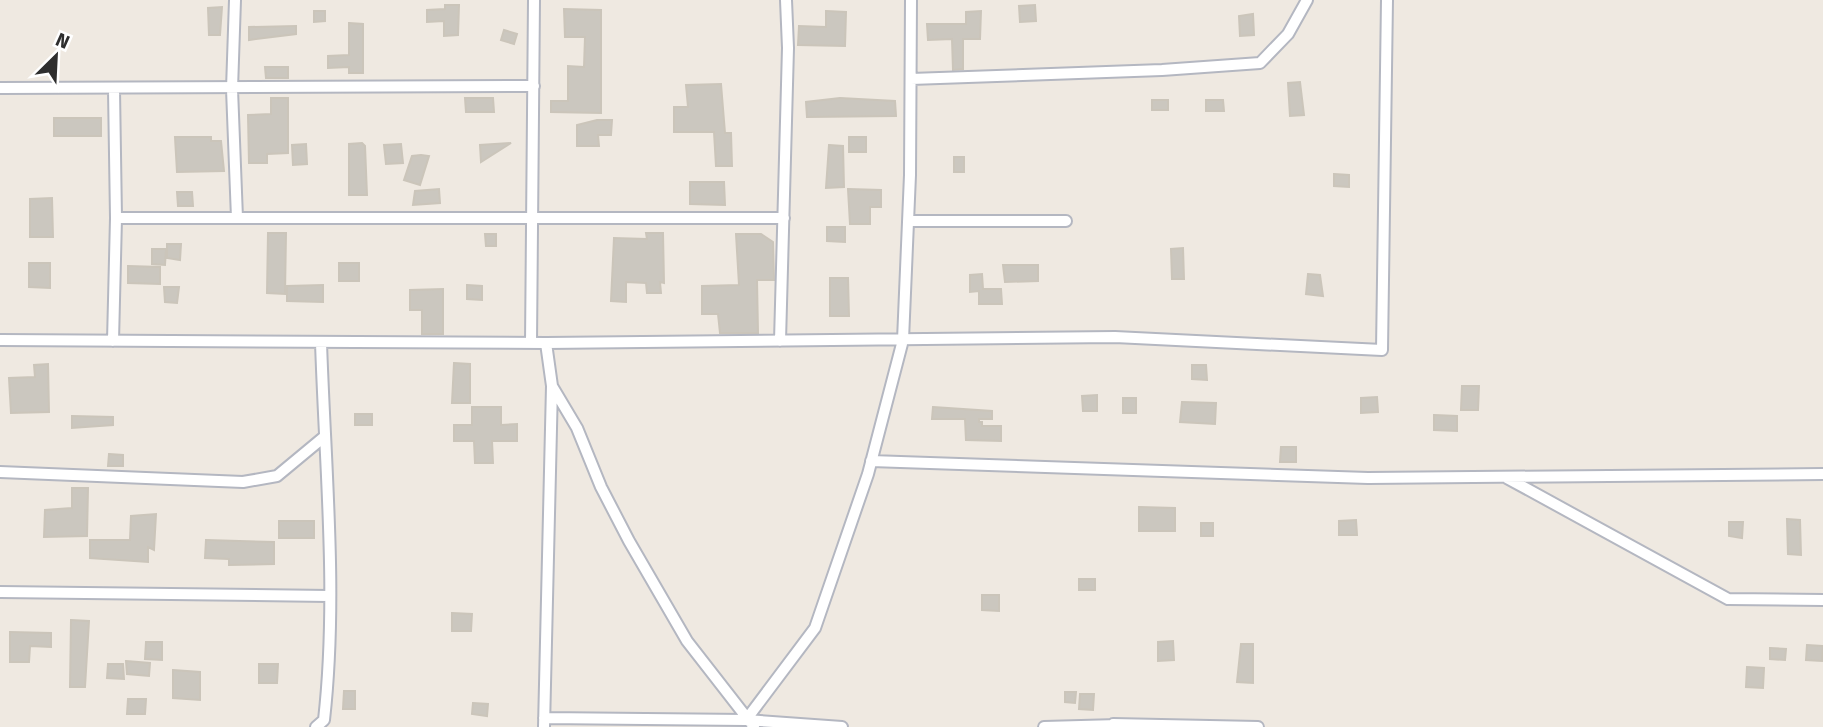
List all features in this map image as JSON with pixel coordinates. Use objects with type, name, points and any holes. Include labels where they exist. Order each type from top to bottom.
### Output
[{"type":"street","points":[[235,0],[232,89],[237,218]]},
{"type":"street","points":[[531,343],[534,0]]},
{"type":"street","points":[[780,341],[788,48],[786,0]]},
{"type":"street","points":[[750,724],[815,628],[872,461],[903,340],[908,221],[911,0]]},
{"type":"street","points":[[911,79],[1162,70],[1260,63],[1288,34],[1307,0]]},
{"type":"street","points":[[0,340],[546,343],[1115,337],[1382,351],[1387,0]]},
{"type":"street","points":[[0,88],[114,90],[534,86]]},
{"type":"street","points":[[113,341],[116,218],[114,90]]},
{"type":"street","points":[[116,218],[784,218]]},
{"type":"street","points":[[908,221],[1066,220]]},
{"type":"street","points":[[316,727],[324,720],[328,682],[329,596],[321,342]]},
{"type":"street","points":[[546,343],[552,386],[544,722],[842,727]]},
{"type":"street","points":[[552,386],[577,428],[601,487],[629,541],[687,641],[750,724]]},
{"type":"street","points":[[0,472],[243,482],[277,476],[324,437]]},
{"type":"street","points":[[872,461],[1367,478],[1823,474]]},
{"type":"street","points":[[1504,477],[1728,599],[1823,600]]},
{"type":"street","points":[[0,592],[329,596]]},
{"type":"street","points":[[1044,727],[1113,724],[1258,727]]},
{"type":"street","points":[[1113,724],[1129,727]]},
{"type":"building","points":[[445,5],[459,5],[458,35],[444,36],[444,21],[427,22],[427,10],[445,9]]},
{"type":"building","points":[[1035,5],[1036,21],[1020,22],[1019,6]]},
{"type":"building","points":[[222,7],[220,35],[209,35],[208,8]]},
{"type":"building","points":[[564,9],[601,10],[601,113],[551,112],[551,101],[568,101],[568,66],[584,67],[585,37],[565,37]]},
{"type":"building","points":[[314,11],[325,11],[325,21],[314,22]]},
{"type":"building","points":[[826,11],[846,12],[845,46],[798,45],[799,26],[826,27]]},
{"type":"building","points":[[981,11],[980,39],[963,39],[963,69],[953,70],[952,39],[928,40],[927,24],[966,24],[966,12]]},
{"type":"building","points":[[1253,14],[1254,35],[1240,36],[1239,16]]},
{"type":"building","points":[[349,23],[363,24],[363,73],[349,73],[349,67],[328,68],[328,56],[349,55]]},
{"type":"building","points":[[296,26],[296,34],[249,40],[249,27]]},
{"type":"building","points":[[504,30],[517,34],[514,44],[501,40]]},
{"type":"building","points":[[265,67],[288,67],[288,78],[266,78]]},
{"type":"building","points":[[1300,82],[1304,115],[1290,116],[1288,83]]},
{"type":"building","points":[[721,84],[725,133],[731,133],[732,166],[716,166],[714,132],[674,132],[674,107],[688,107],[686,85]]},
{"type":"building","points":[[271,98],[288,98],[288,153],[267,154],[267,163],[249,163],[248,115],[271,114]]},
{"type":"building","points":[[465,98],[493,98],[494,112],[466,112]]},
{"type":"building","points":[[840,98],[895,101],[896,116],[807,117],[806,102]]},
{"type":"building","points":[[1152,100],[1168,100],[1168,110],[1152,110]]},
{"type":"building","points":[[1206,100],[1223,100],[1224,111],[1206,111]]},
{"type":"building","points":[[54,118],[101,118],[101,136],[54,136]]},
{"type":"building","points":[[597,120],[612,120],[611,135],[598,135],[599,146],[577,146],[577,125]]},
{"type":"building","points":[[175,137],[211,137],[211,141],[221,141],[224,171],[177,172]]},
{"type":"building","points":[[849,137],[866,137],[866,152],[849,152]]},
{"type":"building","points":[[362,143],[365,146],[367,195],[349,195],[349,144]]},
{"type":"building","points":[[511,143],[481,162],[480,145]]},
{"type":"building","points":[[306,144],[307,164],[293,165],[292,145]]},
{"type":"building","points":[[401,144],[403,163],[386,164],[384,145]]},
{"type":"building","points":[[829,145],[843,146],[844,187],[826,188]]},
{"type":"building","points":[[412,156],[429,156],[420,185],[404,180]]},
{"type":"building","points":[[954,157],[964,157],[964,172],[954,172]]},
{"type":"building","points":[[1334,174],[1349,175],[1349,187],[1334,186]]},
{"type":"building","points":[[690,182],[724,182],[725,205],[690,204]]},
{"type":"building","points":[[439,189],[440,203],[413,205],[415,191]]},
{"type":"building","points":[[848,189],[881,190],[881,207],[870,207],[870,224],[850,224]]},
{"type":"building","points":[[177,192],[192,192],[193,206],[178,206]]},
{"type":"building","points":[[52,198],[53,237],[30,237],[30,199]]},
{"type":"building","points":[[827,227],[845,227],[845,242],[827,241]]},
{"type":"building","points":[[268,233],[286,233],[285,294],[267,293]]},
{"type":"building","points":[[646,233],[663,233],[664,283],[660,282],[661,293],[647,293],[646,283],[626,282],[626,302],[611,301],[614,238],[647,239]]},
{"type":"building","points":[[485,234],[496,234],[496,246],[486,246]]},
{"type":"building","points":[[736,234],[761,234],[773,242],[774,280],[757,280],[758,333],[720,333],[718,314],[702,314],[702,286],[739,285]]},
{"type":"building","points":[[167,244],[181,244],[180,260],[167,258]]},
{"type":"building","points":[[1183,248],[1184,279],[1172,279],[1171,249]]},
{"type":"building","points":[[152,249],[166,249],[165,265],[152,264]]},
{"type":"building","points":[[29,263],[50,263],[50,288],[29,287]]},
{"type":"building","points":[[339,263],[359,263],[359,281],[339,281]]},
{"type":"building","points":[[1003,265],[1038,265],[1038,281],[1005,282]]},
{"type":"building","points":[[128,266],[160,267],[160,284],[128,283]]},
{"type":"building","points":[[982,274],[983,289],[1001,289],[1002,304],[979,304],[979,291],[970,292],[970,275]]},
{"type":"building","points":[[1308,274],[1320,275],[1323,296],[1306,294]]},
{"type":"building","points":[[830,278],[848,278],[849,316],[830,316]]},
{"type":"building","points":[[323,285],[323,302],[287,301],[287,286]]},
{"type":"building","points":[[467,285],[482,286],[482,300],[467,299]]},
{"type":"building","points":[[164,287],[179,287],[177,303],[165,302]]},
{"type":"building","points":[[443,289],[443,334],[422,334],[422,310],[410,310],[410,290]]},
{"type":"building","points":[[454,363],[470,364],[470,403],[452,403]]},
{"type":"building","points":[[48,364],[49,412],[11,413],[9,378],[35,377],[34,365]]},
{"type":"building","points":[[1192,365],[1206,365],[1207,380],[1192,379]]},
{"type":"building","points":[[1462,386],[1479,386],[1478,410],[1461,410]]},
{"type":"building","points":[[1097,395],[1097,411],[1083,411],[1082,396]]},
{"type":"building","points":[[1377,397],[1378,412],[1361,413],[1361,398]]},
{"type":"building","points":[[1123,398],[1136,398],[1136,413],[1123,413]]},
{"type":"building","points":[[1182,402],[1216,403],[1215,424],[1180,422]]},
{"type":"building","points":[[472,407],[501,407],[501,425],[517,424],[517,441],[492,441],[493,463],[475,463],[474,441],[454,441],[454,425],[472,425]]},
{"type":"building","points":[[933,407],[992,411],[992,419],[979,419],[979,422],[982,422],[982,426],[1001,426],[1001,441],[966,440],[965,419],[932,419]]},
{"type":"building","points":[[355,414],[372,414],[372,425],[355,425]]},
{"type":"building","points":[[1434,415],[1457,416],[1457,431],[1434,430]]},
{"type":"building","points":[[72,416],[113,417],[113,425],[72,428]]},
{"type":"building","points":[[1281,447],[1296,447],[1296,462],[1280,462]]},
{"type":"building","points":[[109,454],[123,455],[123,466],[108,466]]},
{"type":"building","points":[[72,488],[88,488],[87,536],[44,537],[45,510],[72,508]]},
{"type":"building","points":[[1139,507],[1175,508],[1175,531],[1139,531]]},
{"type":"building","points":[[156,514],[154,550],[148,547],[148,562],[90,558],[90,540],[130,540],[131,516]]},
{"type":"building","points":[[1787,519],[1800,520],[1801,555],[1788,554]]},
{"type":"building","points":[[1356,520],[1357,535],[1339,535],[1339,521]]},
{"type":"building","points":[[279,521],[314,521],[314,538],[279,538]]},
{"type":"building","points":[[1729,522],[1743,522],[1742,538],[1729,536]]},
{"type":"building","points":[[1201,523],[1213,523],[1213,536],[1201,536]]},
{"type":"building","points":[[206,540],[274,542],[274,564],[229,565],[229,559],[205,558]]},
{"type":"building","points":[[1079,579],[1095,579],[1095,590],[1079,590]]},
{"type":"building","points":[[982,595],[999,595],[999,611],[982,610]]},
{"type":"building","points":[[452,613],[472,614],[471,631],[452,631]]},
{"type":"building","points":[[71,620],[89,621],[85,687],[70,687]]},
{"type":"building","points":[[10,632],[51,633],[51,647],[30,646],[29,662],[10,662]]},
{"type":"building","points":[[1173,641],[1174,660],[1158,661],[1158,642]]},
{"type":"building","points":[[146,642],[162,642],[162,660],[145,659]]},
{"type":"building","points":[[1241,644],[1253,644],[1253,683],[1237,682]]},
{"type":"building","points":[[1807,645],[1823,646],[1822,661],[1806,660]]},
{"type":"building","points":[[1770,648],[1786,649],[1785,660],[1770,659]]},
{"type":"building","points":[[126,661],[150,663],[149,676],[127,674]]},
{"type":"building","points":[[108,664],[123,664],[124,679],[107,678]]},
{"type":"building","points":[[259,664],[278,664],[277,683],[259,683]]},
{"type":"building","points":[[1747,667],[1764,668],[1763,688],[1746,687]]},
{"type":"building","points":[[173,670],[200,672],[200,700],[173,698]]},
{"type":"building","points":[[344,691],[355,691],[355,709],[343,709]]},
{"type":"building","points":[[1065,692],[1076,692],[1075,703],[1065,702]]},
{"type":"building","points":[[1080,694],[1094,694],[1093,710],[1079,709]]},
{"type":"building","points":[[128,699],[146,699],[145,714],[127,714]]},
{"type":"building","points":[[473,703],[488,704],[487,716],[472,714]]}]
